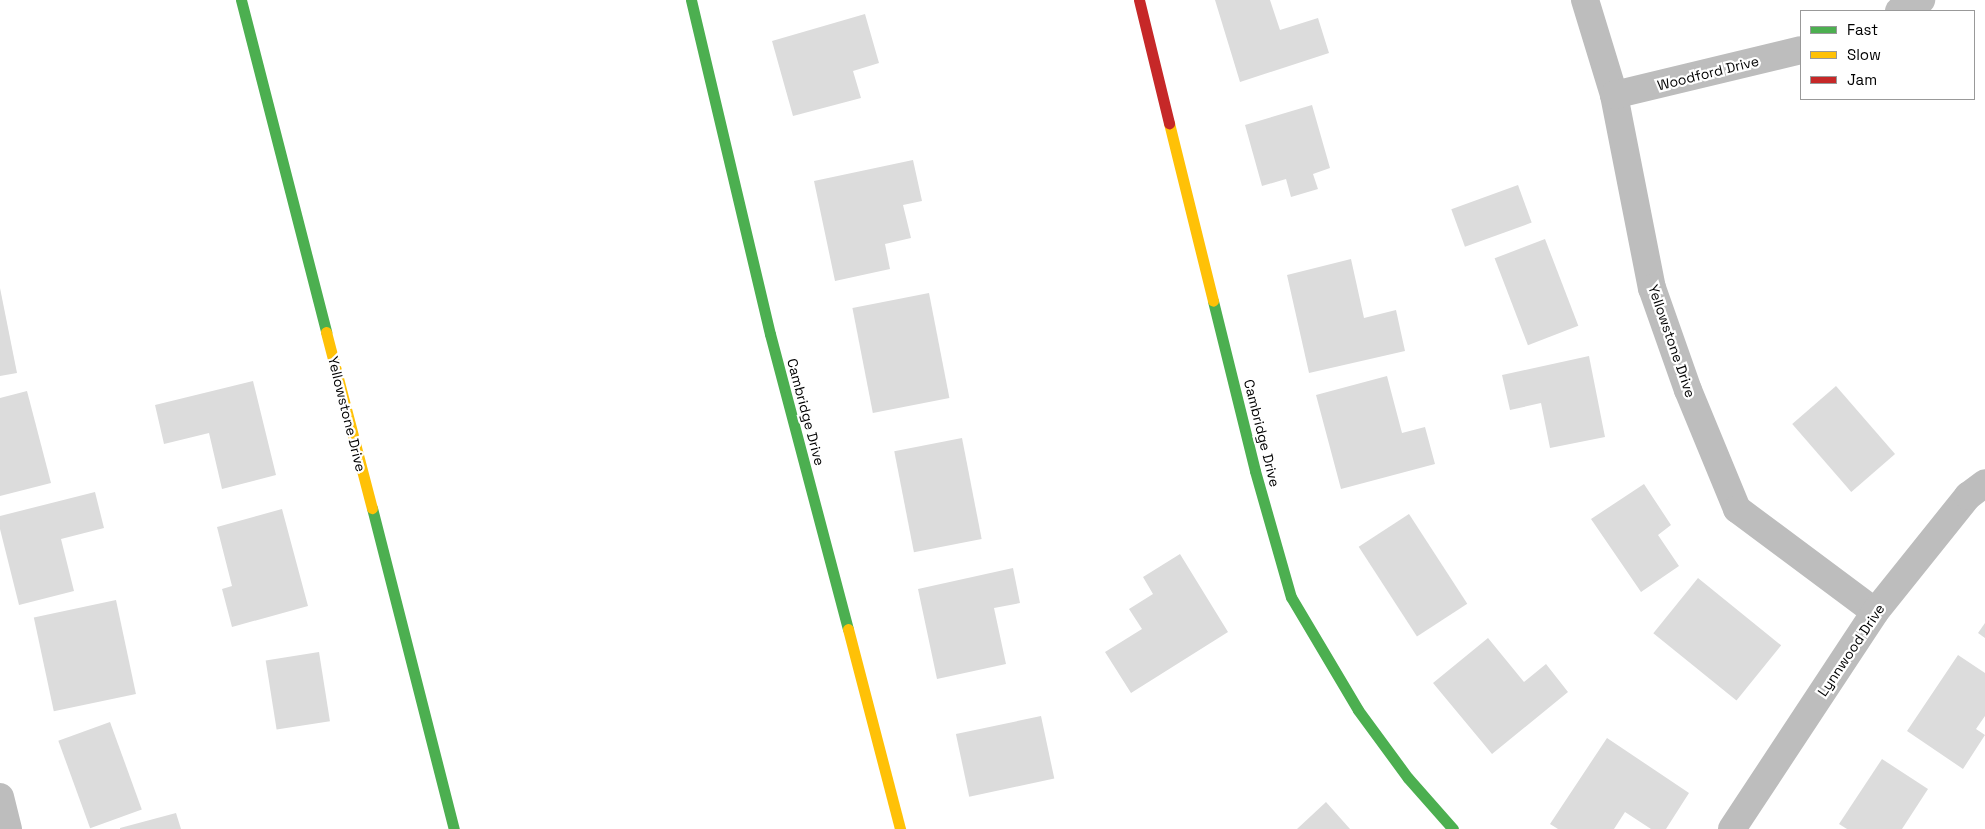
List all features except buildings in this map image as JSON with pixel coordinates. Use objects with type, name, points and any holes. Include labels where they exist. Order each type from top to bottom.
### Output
[{"type":"street","name":"Yellowstone Drive","points":[[241,0],[454,829]]},
{"type":"street","name":"Cambridge Drive","points":[[691,0],[770,334],[900,829]]},
{"type":"street","name":"Cambridge Drive","points":[[1139,0],[1255,471],[1291,597],[1358,710],[1408,778],[1453,829]]},
{"type":"street","name":"Yellowstone Drive","points":[[1585,0],[1614,96],[1652,288],[1688,390],[1737,509],[1875,612]]},
{"type":"street","points":[[1901,10],[1921,0]]},
{"type":"street","name":"Woodford Drive","points":[[1614,96],[1800,50]]},
{"type":"street","name":"Lynnwood Drive","points":[[1732,829],[1875,612],[1968,496],[1985,483]]},
{"type":"street","points":[[0,797],[8,829]]},
{"type":"traffic: fast","points":[[241,0],[326,332]]},
{"type":"traffic: fast","points":[[691,0],[770,334],[848,629]]},
{"type":"traffic: fast","points":[[1213,301],[1255,471],[1291,597],[1358,710],[1408,778],[1453,829]]},
{"type":"traffic: fast","points":[[372,508],[454,829]]},
{"type":"traffic: slow","points":[[1169,123],[1213,301]]},
{"type":"traffic: slow","points":[[326,332],[372,508]]},
{"type":"traffic: slow","points":[[848,629],[900,829]]},
{"type":"traffic: jam","points":[[1139,0],[1169,123]]}]
